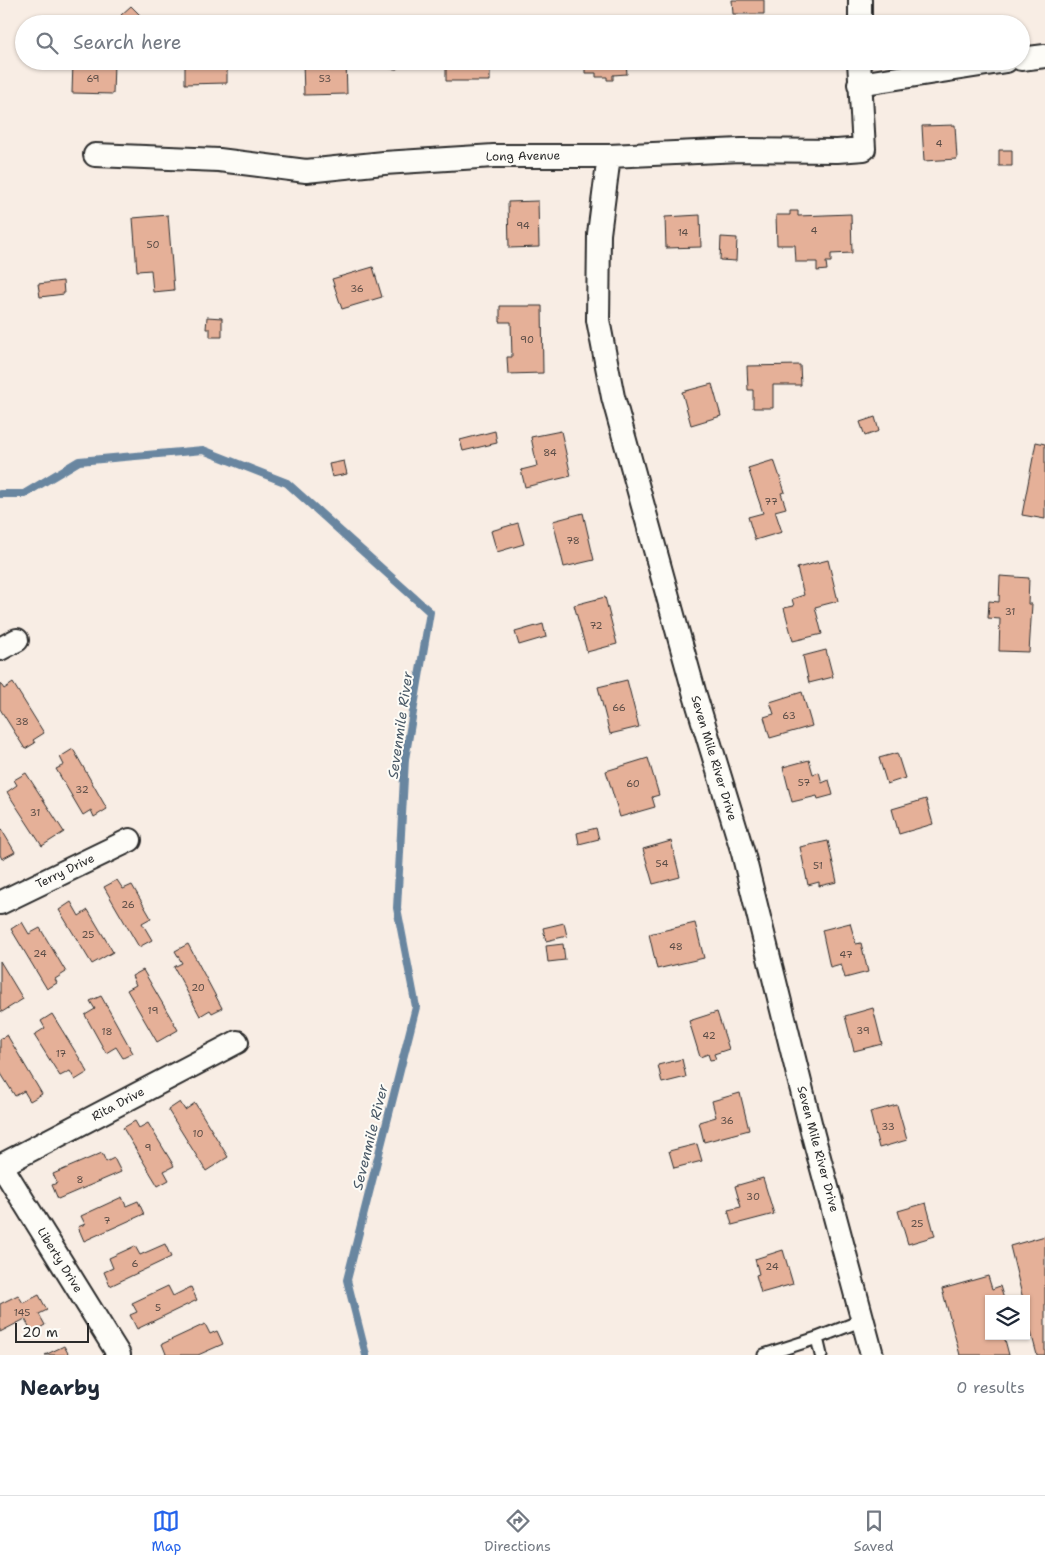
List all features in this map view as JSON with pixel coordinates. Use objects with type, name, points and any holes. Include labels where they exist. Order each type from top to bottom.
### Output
[{"type":"street","points":[[860,0],[860,15]]},
{"type":"street","points":[[1030,58],[1045,56]]},
{"type":"street","name":"Long Avenue","points":[[95,155],[219,160],[306,171],[384,162],[494,156],[608,156],[741,150],[864,149],[860,70]]},
{"type":"street","points":[[859,84],[948,70]]},
{"type":"street","name":"Seven Mile River Drive","points":[[608,156],[599,234],[598,320],[612,396],[695,695],[743,853],[816,1144],[872,1355]]},
{"type":"street","name":"Terry Drive","points":[[0,903],[130,840]]},
{"type":"street","name":"Rita Drive","points":[[0,1165],[237,1042]]},
{"type":"street","name":"Liberty Drive","points":[[0,1165],[119,1355]]},
{"type":"lane","points":[[764,1355],[817,1338],[863,1320]]},
{"type":"lane","points":[[817,1338],[821,1355]]},
{"type":"building","points":[[732,0],[764,0],[764,14],[733,14]]},
{"type":"building","points":[[131,6],[140,15],[121,15]]},
{"type":"building","points":[[73,70],[114,70],[113,94],[72,93]]},
{"type":"building","points":[[185,70],[227,70],[227,83],[185,84]]},
{"type":"building","points":[[303,70],[346,70],[347,94],[304,95]]},
{"type":"building","points":[[446,70],[490,70],[490,81],[446,81]]},
{"type":"building","points":[[585,70],[627,70],[627,74],[613,75],[613,80],[607,80],[607,77],[596,77],[596,73],[585,73]]},
{"type":"building","points":[[955,125],[957,159],[924,161],[922,126]]},
{"type":"building","points":[[999,150],[1012,150],[1012,166],[999,166]]},
{"type":"building","points":[[538,201],[539,247],[509,248],[508,202]]},
{"type":"building","points":[[790,211],[798,211],[798,216],[851,214],[852,253],[831,254],[831,262],[826,262],[827,270],[817,271],[817,262],[796,262],[795,245],[777,245],[776,215],[790,215]]},
{"type":"building","points":[[168,215],[174,290],[153,292],[151,270],[137,271],[133,218]]},
{"type":"building","points":[[700,215],[701,247],[666,248],[665,217]]},
{"type":"building","points":[[721,237],[737,238],[736,261],[720,260]]},
{"type":"building","points":[[373,267],[382,297],[342,309],[332,279]]},
{"type":"building","points":[[63,281],[64,294],[40,297],[38,284]]},
{"type":"building","points":[[500,306],[542,306],[543,373],[508,374],[507,357],[512,357],[511,322],[500,322]]},
{"type":"building","points":[[207,317],[222,318],[222,337],[210,337],[210,329],[206,329]]},
{"type":"building","points":[[800,365],[801,385],[773,385],[773,408],[753,408],[753,390],[748,390],[747,366]]},
{"type":"building","points":[[712,384],[721,416],[691,425],[682,392]]},
{"type":"building","points":[[875,417],[879,431],[865,436],[860,422]]},
{"type":"building","points":[[495,431],[497,443],[463,451],[460,440]]},
{"type":"building","points":[[561,431],[571,476],[525,487],[521,470],[537,466],[531,437]]},
{"type":"building","points":[[1036,442],[1045,444],[1045,519],[1022,515]]},
{"type":"building","points":[[774,460],[785,492],[781,493],[786,508],[775,511],[782,532],[755,540],[748,517],[763,513],[748,468]]},
{"type":"building","points":[[344,461],[347,474],[332,477],[329,464]]},
{"type":"building","points":[[583,513],[594,560],[564,567],[553,521]]},
{"type":"building","points":[[518,523],[524,544],[497,552],[491,531]]},
{"type":"building","points":[[828,560],[838,601],[815,607],[822,634],[793,641],[784,608],[794,606],[792,599],[804,595],[797,568]]},
{"type":"building","points":[[1000,576],[1029,578],[1028,604],[1032,604],[1029,652],[999,651],[1000,619],[988,618],[989,601],[999,602]]},
{"type":"building","points":[[605,597],[617,644],[587,652],[574,605]]},
{"type":"building","points":[[543,624],[546,637],[519,645],[515,632]]},
{"type":"building","points":[[826,650],[833,677],[809,683],[803,656]]},
{"type":"building","points":[[627,680],[639,727],[610,734],[598,687]]},
{"type":"building","points":[[0,683],[4,689],[13,683],[44,733],[33,740],[35,743],[25,749],[0,709]]},
{"type":"building","points":[[802,692],[812,726],[770,738],[764,717],[774,714],[770,702]]},
{"type":"building","points":[[73,749],[107,809],[94,817],[91,810],[83,815],[56,769],[64,765],[60,757]]},
{"type":"building","points":[[897,753],[905,778],[887,784],[879,758]]},
{"type":"building","points":[[648,758],[659,795],[652,797],[655,807],[620,817],[606,771]]},
{"type":"building","points":[[809,760],[813,774],[819,772],[822,783],[829,780],[833,795],[818,799],[817,796],[792,802],[783,767]]},
{"type":"building","points":[[26,773],[64,832],[42,846],[7,792],[17,785],[14,780]]},
{"type":"building","points":[[926,799],[933,824],[899,834],[892,809]]},
{"type":"building","points":[[0,827],[15,852],[2,859],[0,855]]},
{"type":"building","points":[[596,828],[599,839],[579,844],[577,833]]},
{"type":"building","points":[[671,841],[680,877],[653,884],[643,849]]},
{"type":"building","points":[[828,841],[837,882],[819,886],[819,882],[808,885],[800,847]]},
{"type":"building","points":[[117,880],[123,889],[132,885],[151,918],[142,923],[152,940],[139,947],[104,887]]},
{"type":"building","points":[[71,902],[79,916],[88,910],[113,952],[92,964],[59,910]]},
{"type":"building","points":[[22,922],[29,934],[40,928],[66,972],[55,979],[57,983],[47,989],[11,929]]},
{"type":"building","points":[[564,923],[567,936],[546,941],[543,928]]},
{"type":"building","points":[[695,923],[704,958],[657,969],[649,934]]},
{"type":"building","points":[[850,923],[856,944],[861,943],[868,972],[845,978],[841,964],[830,967],[822,930]]},
{"type":"building","points":[[188,944],[222,1008],[212,1013],[210,1010],[200,1016],[174,967],[182,963],[175,951]]},
{"type":"building","points":[[563,944],[565,960],[548,962],[546,946]]},
{"type":"building","points":[[0,961],[23,999],[2,1012],[0,1009]]},
{"type":"building","points":[[143,970],[178,1030],[157,1042],[127,990],[136,985],[132,976]]},
{"type":"building","points":[[101,996],[133,1053],[123,1058],[116,1047],[106,1053],[85,1015],[95,1009],[90,1001]]},
{"type":"building","points":[[873,1008],[882,1044],[854,1051],[845,1016]]},
{"type":"building","points":[[717,1012],[729,1049],[714,1054],[716,1059],[710,1060],[708,1054],[700,1057],[689,1021]]},
{"type":"building","points":[[52,1014],[88,1072],[75,1080],[70,1071],[60,1076],[34,1035],[45,1028],[41,1021]]},
{"type":"building","points":[[7,1035],[42,1094],[30,1101],[24,1091],[15,1096],[0,1072],[0,1039]]},
{"type":"building","points":[[682,1059],[686,1077],[662,1083],[658,1065]]},
{"type":"building","points":[[740,1093],[749,1130],[704,1142],[699,1122],[716,1117],[712,1101]]},
{"type":"building","points":[[180,1102],[185,1110],[195,1103],[228,1157],[206,1171],[168,1110]]},
{"type":"building","points":[[897,1105],[907,1140],[879,1148],[870,1112]]},
{"type":"building","points":[[135,1121],[139,1128],[148,1123],[174,1166],[164,1171],[169,1180],[158,1186],[123,1128]]},
{"type":"building","points":[[697,1144],[702,1161],[674,1168],[669,1151]]},
{"type":"building","points":[[102,1153],[106,1162],[114,1158],[121,1172],[58,1199],[52,1185],[57,1183],[53,1174]]},
{"type":"building","points":[[763,1178],[774,1214],[732,1225],[728,1210],[741,1207],[735,1186]]},
{"type":"building","points":[[122,1197],[126,1206],[138,1201],[144,1214],[84,1241],[78,1227],[85,1224],[81,1216]]},
{"type":"building","points":[[926,1203],[935,1236],[908,1244],[898,1211]]},
{"type":"building","points":[[1045,1236],[1045,1355],[1037,1355],[1030,1328],[1030,1295],[1022,1295],[1010,1246]]},
{"type":"building","points":[[165,1244],[171,1257],[110,1286],[104,1272],[113,1268],[109,1258],[135,1246],[140,1255]]},
{"type":"building","points":[[783,1250],[793,1284],[761,1293],[756,1275],[759,1274],[755,1259]]},
{"type":"building","points":[[988,1276],[992,1289],[1000,1286],[1003,1295],[985,1295],[985,1340],[1005,1340],[1009,1355],[960,1355],[942,1289]]},
{"type":"building","points":[[168,1286],[173,1296],[191,1287],[197,1300],[137,1329],[130,1315],[137,1312],[132,1303]]},
{"type":"building","points":[[18,1295],[23,1303],[39,1295],[47,1310],[39,1314],[45,1325],[32,1332],[25,1319],[0,1332],[0,1304]]},
{"type":"building","points":[[205,1324],[210,1334],[217,1331],[223,1344],[198,1355],[164,1355],[166,1354],[162,1344]]},
{"type":"building","points":[[64,1346],[69,1355],[45,1355]]},
{"type":"waterway","name":"Sevenmile River","points":[[0,494],[24,494],[79,461],[203,450],[287,483],[430,612],[405,759],[397,908],[416,1007],[347,1280],[366,1355]]}]
